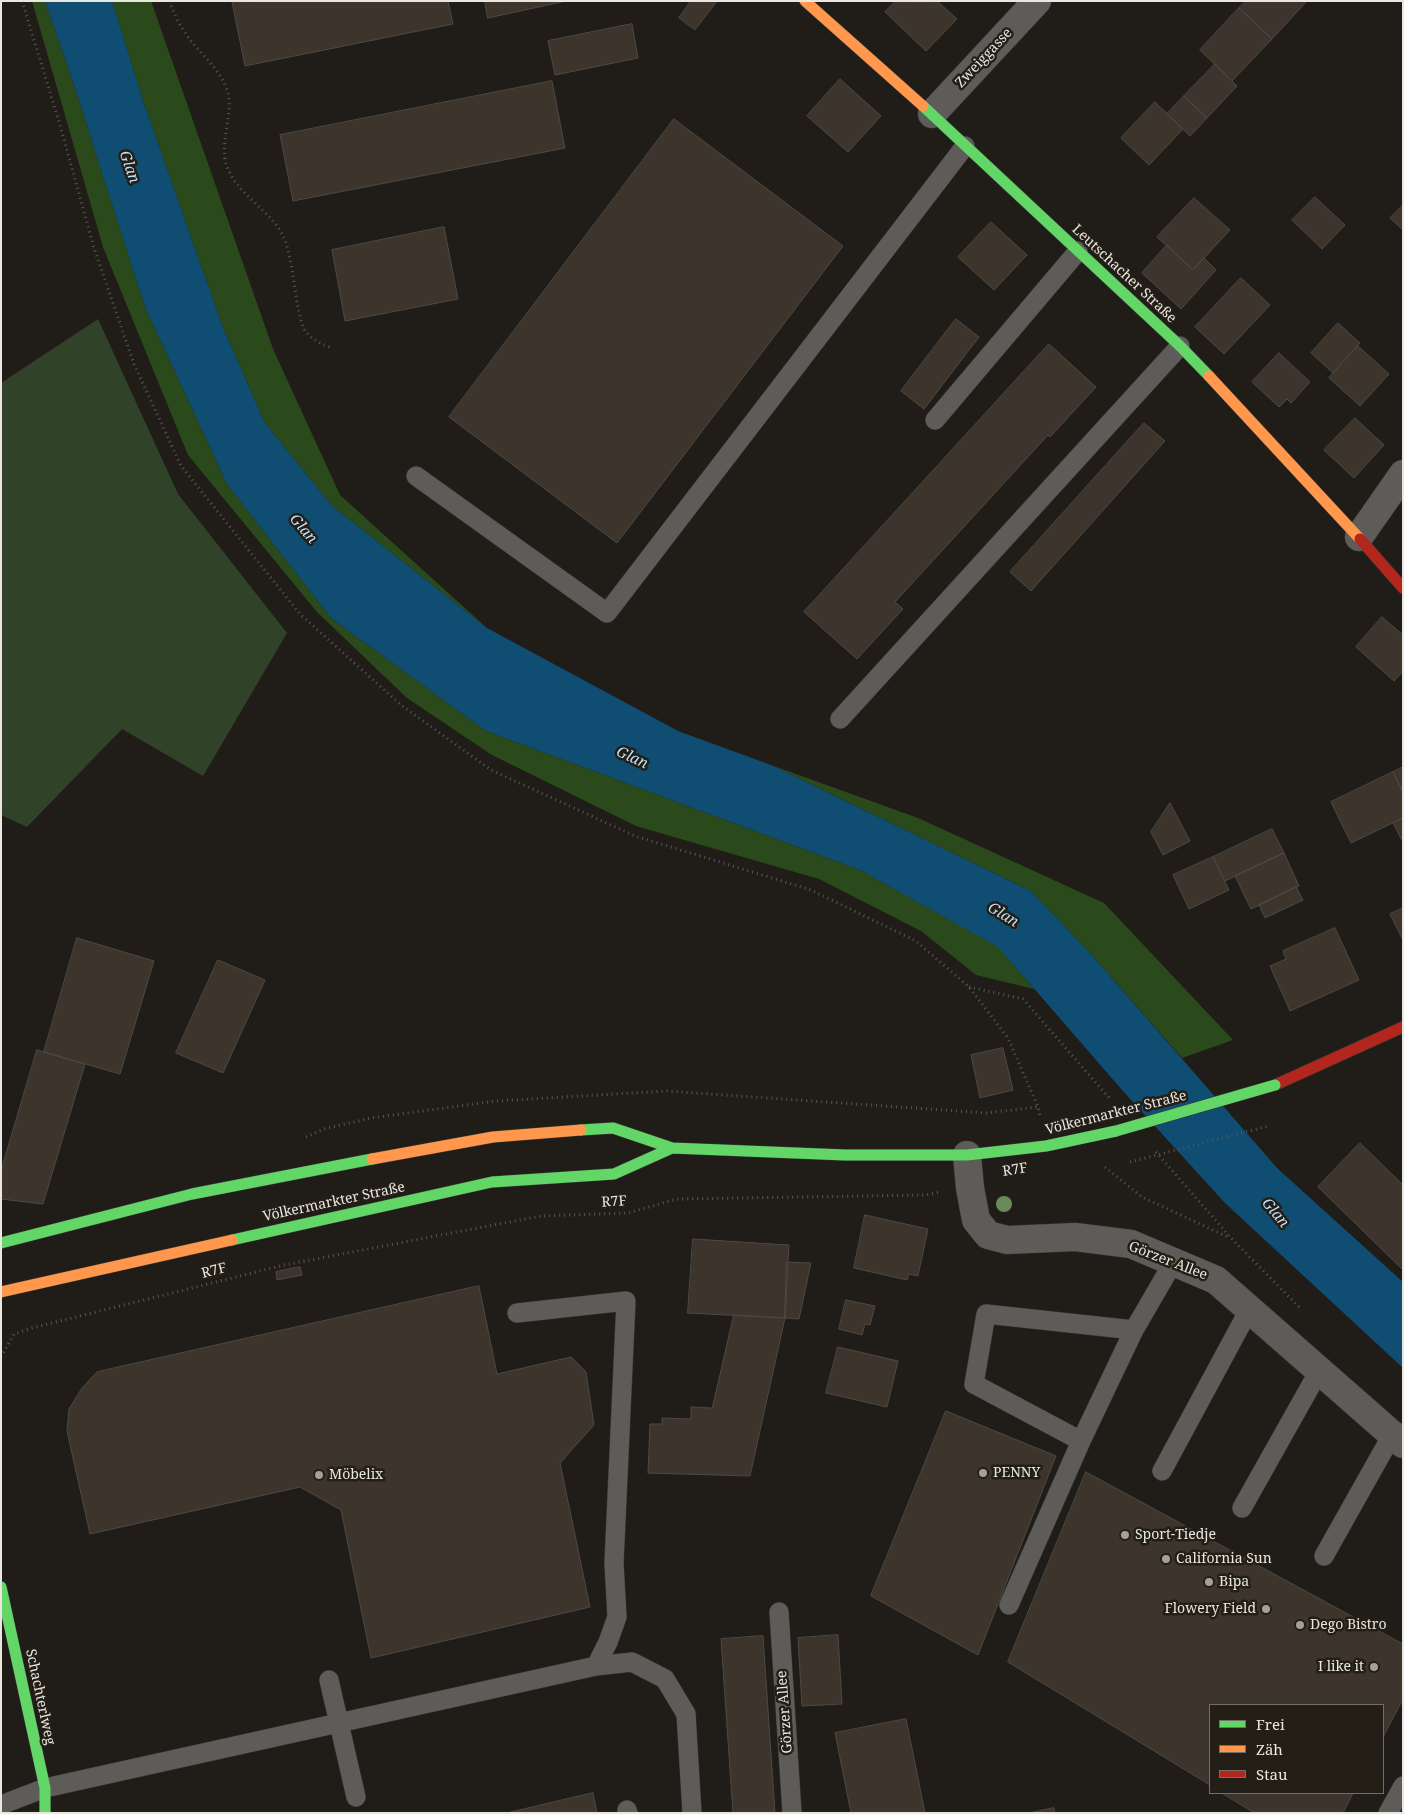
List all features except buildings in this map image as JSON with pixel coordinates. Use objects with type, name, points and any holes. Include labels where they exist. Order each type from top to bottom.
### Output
[{"type":"main road","name":"Leutschacher Straße","points":[[805,1],[932,114],[1180,346],[1359,537],[1403,588]]},
{"type":"main road","name":"Völkermarkter Straße","points":[[1,1243],[192,1194],[493,1137],[613,1128],[672,1148],[845,1155],[968,1155],[1046,1146],[1116,1131],[1275,1085],[1403,1027]]},
{"type":"main road","name":"Völkermarkter Straße","points":[[1,1292],[492,1182],[614,1174],[672,1148]]},
{"type":"main road","name":"Schachterlweg","points":[[1,1587],[44,1788],[45,1813]]},
{"type":"street","name":"Zweiggasse","points":[[932,114],[1037,1]]},
{"type":"street","points":[[1359,537],[1403,474]]},
{"type":"street","name":"Görzer Allee","points":[[968,1155],[970,1188],[976,1220],[988,1235],[1007,1240],[1075,1237],[1131,1244],[1216,1280],[1250,1308],[1397,1440]]},
{"type":"lane","points":[[416,476],[607,613],[965,146]]},
{"type":"lane","points":[[935,420],[1078,252]]},
{"type":"lane","points":[[840,720],[1180,346]]},
{"type":"lane","points":[[1009,1605],[1081,1441],[1134,1330],[1174,1261]]},
{"type":"lane","points":[[517,1313],[626,1301],[614,1563],[617,1617],[608,1642],[596,1666]]},
{"type":"lane","points":[[1162,1471],[1250,1308]]},
{"type":"lane","points":[[1081,1441],[974,1384],[986,1314],[1134,1330]]},
{"type":"lane","points":[[1242,1508],[1319,1371]]},
{"type":"lane","points":[[1324,1556],[1397,1440]]},
{"type":"lane","name":"Görzer Allee","points":[[779,1612],[792,1813]]},
{"type":"lane","points":[[1,1805],[44,1788],[596,1666],[632,1662],[664,1679],[686,1714],[692,1813]]},
{"type":"lane","points":[[329,1680],[356,1797]]},
{"type":"lane","points":[[1388,1813],[1403,1786]]},
{"type":"path","points":[[22,1],[60,125],[94,248],[138,372],[181,466],[300,614],[401,706],[491,770],[635,836],[811,890],[916,941],[969,986],[1008,1038],[1038,1107]]},
{"type":"path","points":[[170,1],[173,11],[190,40],[222,78],[228,92],[229,113],[224,155],[227,168],[233,179],[280,229],[286,243],[300,318],[306,332],[321,344],[332,348]]},
{"type":"path","points":[[1129,1163],[1268,1126]]},
{"type":"path","points":[[1096,1168],[1105,1167],[1142,1197],[1230,1238]]},
{"type":"path","name":"R7F","points":[[1,1357],[14,1334],[32,1328],[284,1265],[541,1216],[628,1213],[677,1198],[926,1195],[970,1188]]},
{"type":"green space","points":[[32,1],[45,1],[145,307],[227,484],[331,618],[486,731],[860,870],[999,947],[1034,989],[976,975],[921,931],[819,879],[636,826],[492,755],[407,698],[317,612],[188,455],[103,247]]},
{"type":"green space","points":[[112,1],[151,1],[273,349],[340,495],[487,628],[332,506],[265,423],[223,328],[143,101]]},
{"type":"green space","points":[[98,319],[178,494],[287,633],[203,776],[122,729],[27,827],[1,815],[1,383]]},
{"type":"green space","points":[[771,765],[918,818],[1104,903],[1233,1040],[1182,1058],[1090,953],[1031,891]]},
{"type":"water","name":"Glan","points":[[45,1],[112,1],[143,101],[223,328],[265,423],[332,506],[487,628],[678,731],[771,765],[1031,891],[1090,953],[1277,1168],[1403,1282],[1403,1368],[1225,1203],[1122,1090],[998,947],[860,870],[486,731],[331,618],[227,484],[145,307]]},
{"type":"traffic: fast","points":[[923,106],[1180,346],[1209,376]]},
{"type":"traffic: fast","points":[[1116,1131],[1275,1085]]},
{"type":"traffic: fast","points":[[581,1130],[613,1128],[672,1148],[845,1155],[967,1155],[1046,1146],[1116,1131]]},
{"type":"traffic: fast","points":[[232,1240],[492,1182],[614,1174],[672,1148]]},
{"type":"traffic: fast","points":[[1,1243],[192,1194],[372,1159]]},
{"type":"traffic: fast","points":[[1,1587],[45,1788],[45,1813]]},
{"type":"traffic: slow","points":[[805,1],[923,106]]},
{"type":"traffic: slow","points":[[1209,376],[1360,539]]},
{"type":"traffic: slow","points":[[372,1159],[493,1137],[581,1130]]},
{"type":"traffic: slow","points":[[1,1292],[232,1240]]},
{"type":"traffic: jam","points":[[1360,539],[1403,588]]},
{"type":"traffic: jam","points":[[1275,1085],[1403,1027]]},
{"type":"place","name":"PENNY","points":[[983,1473]]},
{"type":"place","name":"Möbelix","points":[[319,1475]]},
{"type":"place","name":"Sport-Tiedje","points":[[1125,1535]]},
{"type":"place","name":"California Sun","points":[[1166,1559]]},
{"type":"place","name":"Bipa","points":[[1209,1582]]},
{"type":"place","name":"Flowery Field","points":[[1266,1609]]},
{"type":"place","name":"Dego Bistro","points":[[1300,1625]]},
{"type":"place","name":"I like it","points":[[1374,1667]]}]
